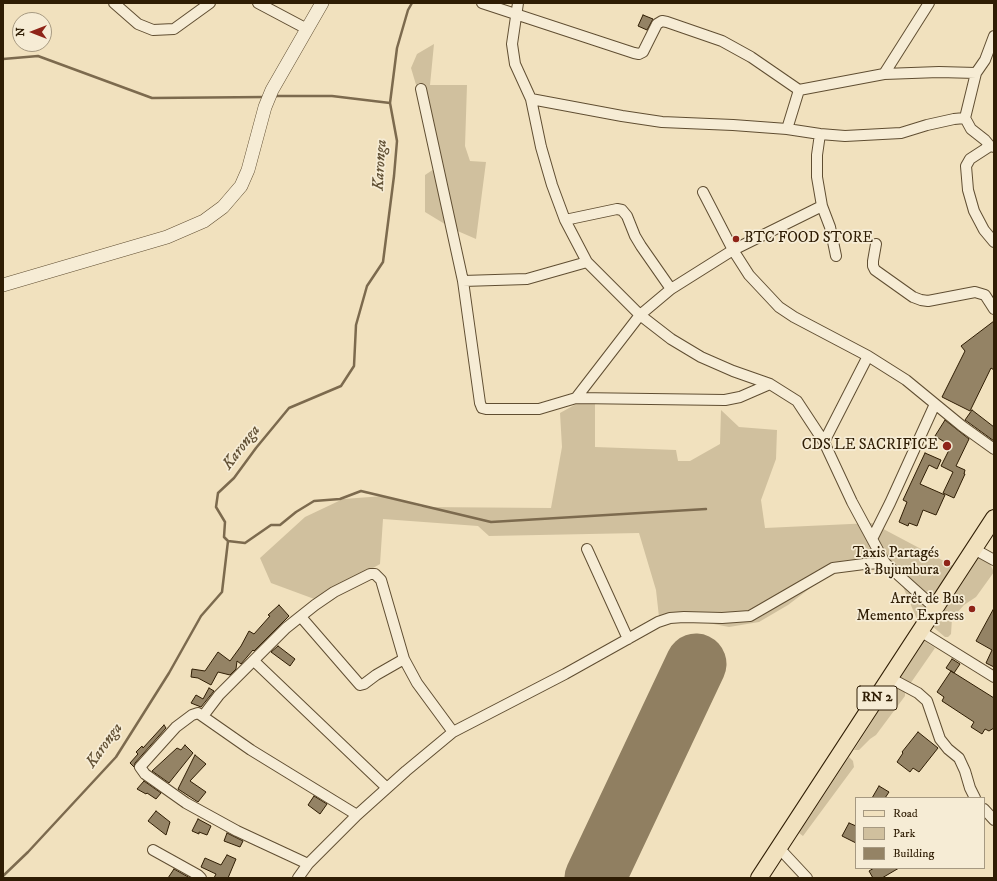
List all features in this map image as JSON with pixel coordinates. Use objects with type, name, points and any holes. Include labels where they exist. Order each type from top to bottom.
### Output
[{"type":"main road","name":"RN 2","points":[[759,878],[994,518]]},
{"type":"street","points":[[114,3],[138,24],[153,30],[174,29],[210,3]]},
{"type":"street","points":[[258,3],[307,29]]},
{"type":"street","points":[[3,285],[167,237],[204,221],[223,207],[240,186],[248,170],[272,90],[322,3]]},
{"type":"street","points":[[482,3],[639,54],[643,52],[658,24],[662,21],[667,22],[722,41],[751,57],[799,90],[884,74],[939,72],[976,73]]},
{"type":"street","points":[[518,3],[512,44],[515,64],[519,76],[531,99],[546,166],[552,185],[565,220],[587,262],[640,315],[671,339],[702,357],[733,371],[770,384],[798,401],[824,442],[852,502],[885,563],[935,608]]},
{"type":"street","points":[[884,74],[929,3]]},
{"type":"street","points":[[994,36],[989,60],[976,73],[965,118],[971,128],[992,147],[970,159],[966,166],[968,190],[974,210],[984,230],[994,242]]},
{"type":"street","points":[[420,89],[463,282],[480,403],[482,408],[539,409],[576,398],[725,400],[740,397],[770,384]]},
{"type":"street","points":[[787,129],[799,90]]},
{"type":"street","points":[[531,99],[644,120],[726,124],[844,136],[901,133],[932,123],[965,118]]},
{"type":"street","points":[[820,134],[817,177],[822,206],[830,227],[836,256]]},
{"type":"street","points":[[702,192],[733,250],[749,275],[779,307],[799,320],[868,356],[906,380],[962,426],[994,449]]},
{"type":"street","points":[[576,398],[640,315],[671,289],[733,250],[822,206]]},
{"type":"street","points":[[565,220],[617,208],[622,210],[627,216],[635,236],[641,246],[671,289]]},
{"type":"street","points":[[876,244],[873,266],[876,270],[913,297],[928,301],[975,292],[985,295],[994,309]]},
{"type":"street","points":[[463,282],[528,279],[587,262]]},
{"type":"street","points":[[824,442],[868,356]]},
{"type":"street","points":[[872,539],[935,404]]},
{"type":"street","points":[[587,549],[628,639]]},
{"type":"street","points":[[974,549],[994,560]]},
{"type":"street","points":[[298,878],[308,864],[356,815],[453,732],[565,674],[658,622],[670,618],[684,617],[722,618],[750,616],[833,568],[885,563]]},
{"type":"street","points":[[203,716],[220,695],[274,640],[315,605],[334,592],[370,574],[375,574],[381,580],[404,659],[417,683],[453,732]]},
{"type":"street","points":[[301,617],[360,685],[404,659]]},
{"type":"street","points":[[920,630],[994,677]]},
{"type":"street","points":[[254,661],[387,788]]},
{"type":"street","points":[[890,678],[918,693],[926,701],[940,739],[948,749],[959,758],[974,797]]},
{"type":"street","points":[[308,864],[215,820],[186,803],[144,774],[140,767],[176,727],[198,712],[251,750],[356,815]]},
{"type":"street","points":[[985,810],[994,820]]},
{"type":"street","points":[[779,848],[807,878]]},
{"type":"street","points":[[153,850],[201,878]]},
{"type":"green space","points":[[434,44],[430,85],[467,85],[465,146],[470,161],[486,162],[476,239],[453,229],[425,212],[425,175],[440,165],[411,68],[417,54]]},
{"type":"green space","points":[[578,403],[595,404],[595,447],[676,450],[678,461],[690,461],[720,444],[721,410],[739,427],[777,430],[776,459],[761,500],[765,528],[872,523],[957,568],[919,624],[898,575],[890,570],[859,566],[834,570],[788,605],[759,622],[729,627],[693,620],[659,617],[656,590],[639,533],[489,536],[478,526],[383,519],[380,564],[317,600],[271,583],[260,558],[305,517],[343,499],[384,496],[422,507],[551,508],[562,447],[560,413]]},
{"type":"green space","points":[[977,554],[990,564],[994,572],[976,597],[964,605],[952,618],[951,634],[948,637],[945,637],[932,626]]},
{"type":"green space","points":[[923,640],[935,648],[910,684],[899,678]]},
{"type":"green space","points":[[895,685],[905,691],[905,696],[876,735],[859,750],[854,750]]},
{"type":"green space","points":[[849,757],[853,761],[854,767],[803,836],[799,833]]},
{"type":"building","points":[[643,15],[653,19],[647,30],[638,26]]},
{"type":"building","points":[[994,321],[994,370],[991,368],[970,411],[942,397],[965,351],[961,346]]},
{"type":"building","points":[[972,410],[994,427],[994,441],[965,420]]},
{"type":"building","points":[[945,420],[969,439],[956,466],[965,470],[965,474],[954,498],[943,493],[953,472],[941,466],[951,446],[935,436]]},
{"type":"building","points":[[925,453],[941,460],[937,469],[929,465],[920,484],[945,495],[936,515],[923,510],[917,526],[909,523],[908,526],[899,522],[907,502],[903,500]]},
{"type":"building","points":[[279,605],[289,616],[254,651],[253,650],[241,664],[237,661],[236,669],[230,675],[218,672],[211,685],[198,678],[191,677],[192,669],[205,671],[218,652],[230,661],[241,646],[249,631],[254,634],[270,616],[268,615]]},
{"type":"building","points":[[994,608],[994,667],[986,663],[992,650],[976,641]]},
{"type":"building","points":[[278,646],[295,659],[290,666],[271,652]]},
{"type":"building","points":[[952,659],[960,664],[954,673],[946,668]]},
{"type":"building","points":[[951,671],[994,698],[994,728],[989,731],[985,729],[982,734],[971,727],[974,722],[942,701],[944,697],[937,692]]},
{"type":"building","points":[[209,688],[214,691],[201,707],[191,703],[196,695],[203,699]]},
{"type":"building","points":[[164,725],[166,728],[135,763],[134,767],[130,763],[138,754],[136,752],[142,746],[143,748]]},
{"type":"building","points":[[918,732],[938,748],[919,772],[913,768],[910,772],[897,762],[903,753],[902,752]]},
{"type":"building","points":[[185,745],[193,753],[169,783],[152,771],[177,748],[181,750]]},
{"type":"building","points":[[195,755],[206,764],[190,781],[206,792],[198,802],[178,789]]},
{"type":"building","points":[[144,781],[161,793],[156,799],[137,789]]},
{"type":"building","points":[[879,786],[889,792],[886,797],[873,797]]},
{"type":"building","points":[[314,796],[327,804],[320,814],[308,805]]},
{"type":"building","points":[[156,811],[170,822],[166,835],[148,821]]},
{"type":"building","points":[[198,819],[211,826],[207,835],[192,831]]},
{"type":"building","points":[[849,823],[855,826],[855,842],[842,836]]},
{"type":"building","points":[[227,833],[243,841],[240,847],[224,841]]},
{"type":"building","points":[[227,855],[236,859],[228,878],[214,878],[216,874],[201,867],[205,858],[221,865]]},
{"type":"building","points":[[174,869],[190,878],[168,878]]},
{"type":"building","points":[[872,869],[897,869],[882,878],[873,878],[869,871]]},
{"type":"waterway","name":"Karonga","points":[[3,876],[28,852],[116,757],[169,673],[201,616],[222,592],[228,541],[224,537],[225,522],[216,507],[218,493],[234,478],[256,448],[289,408],[341,386],[354,366],[356,325],[367,286],[383,262],[397,141],[390,103],[397,48],[408,10],[412,3]]},
{"type":"waterway","points":[[3,59],[38,56],[152,98],[265,97]]},
{"type":"waterway","points":[[274,96],[332,96],[390,103]]},
{"type":"waterway","points":[[228,541],[245,543],[271,525],[280,525],[296,512],[314,501],[340,499],[361,491],[491,522],[706,509]]},
{"type":"runway","points":[[595,878],[696,664]]},
{"type":"place","name":"BTC FOOD STORE","points":[[736,239]]},
{"type":"place","name":"CDS LE SACRIFICE","points":[[947,446]]},
{"type":"place","name":"Taxis Partagés à Bujumbura","points":[[947,563]]},
{"type":"place","name":"Arrêt de Bus Memento Express","points":[[972,609]]}]
